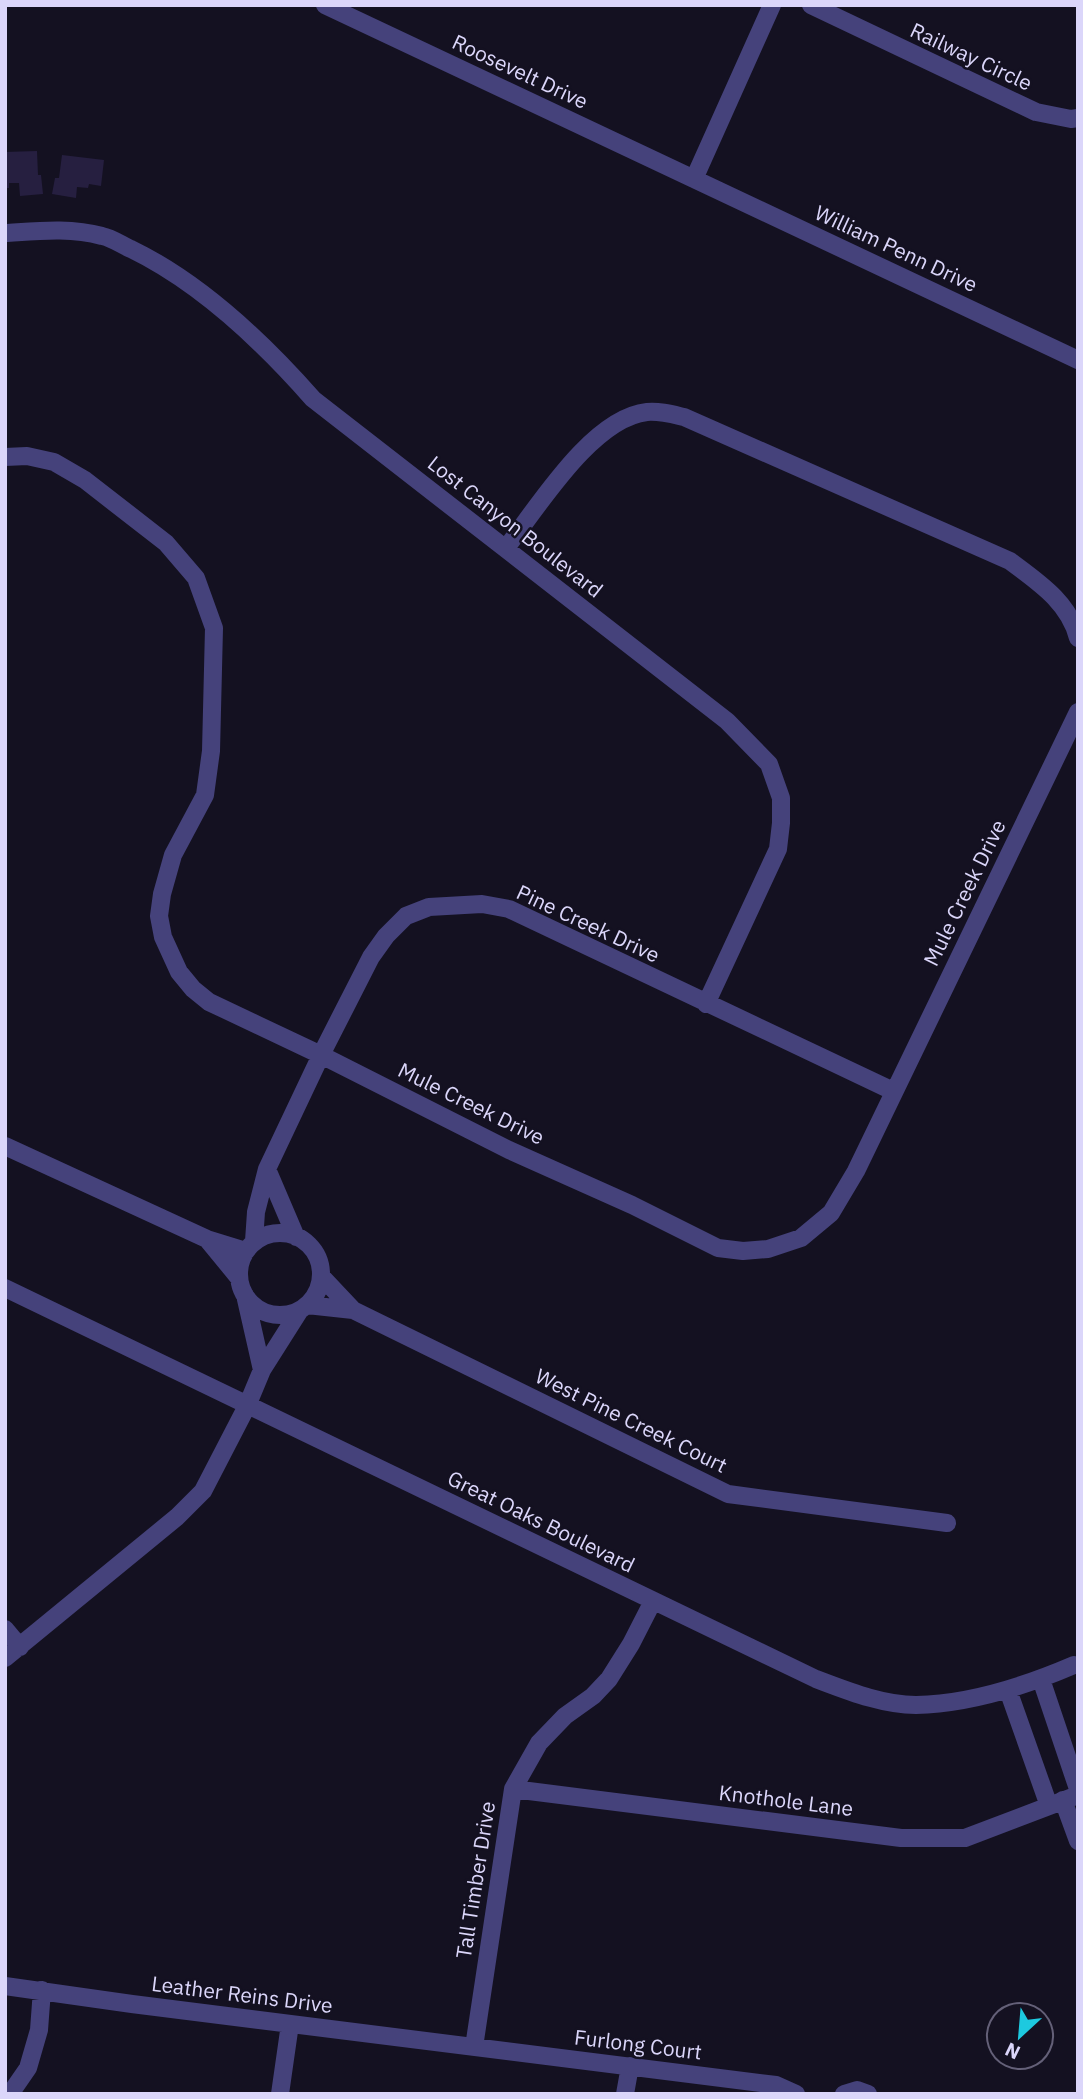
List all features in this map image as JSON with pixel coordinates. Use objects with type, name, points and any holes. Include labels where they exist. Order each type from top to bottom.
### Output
[{"type":"street","name":"Roosevelt Drive","points":[[325,5],[694,179]]},
{"type":"street","points":[[694,179],[772,5]]},
{"type":"street","name":"Railway Circle","points":[[811,5],[1035,112],[1078,118]]},
{"type":"street","name":"William Penn Drive","points":[[694,179],[1078,360]]},
{"type":"street","name":"Lost Canyon Boulevard","points":[[5,233],[59,229],[103,236],[145,257],[202,294],[282,364],[313,399],[727,721],[769,764],[781,798],[778,849],[706,1004]]},
{"type":"street","points":[[506,548],[578,455],[610,426],[644,412],[664,412],[684,417],[1010,561],[1051,591],[1074,625],[1078,638]]},
{"type":"street","name":"Mule Creek Drive","points":[[5,457],[27,456],[54,462],[85,480],[166,543],[196,578],[214,628],[211,751],[205,795],[173,855],[159,916],[163,937],[179,972],[193,989],[209,1002],[509,1150],[632,1205],[718,1248],[743,1251],[768,1249],[801,1238],[831,1213],[856,1171],[1078,712]]},
{"type":"street","name":"Pine Creek Drive","points":[[250,1246],[267,1169],[371,957],[406,916],[429,907],[482,905],[509,909],[893,1091]]},
{"type":"street","points":[[5,1146],[207,1239],[250,1246]]},
{"type":"street","points":[[267,1169],[296,1237]]},
{"type":"street","points":[[5,1629],[12,1653],[177,1517],[203,1491],[247,1406],[262,1370],[319,1287],[321,1276],[314,1253],[306,1243],[284,1234],[271,1234],[250,1246],[239,1267],[262,1370]]},
{"type":"street","points":[[207,1239],[253,1305],[263,1312],[275,1315],[288,1314],[304,1307]]},
{"type":"street","name":"West Pine Creek Court","points":[[321,1276],[352,1310],[728,1494],[947,1523]]},
{"type":"street","name":"Great Oaks Boulevard","points":[[5,1288],[816,1679],[862,1696],[915,1705],[965,1699],[1041,1679],[1074,1665]]},
{"type":"street","name":"West Pine Creek Court","points":[[304,1307],[352,1310]]},
{"type":"street","name":"Tall Timber Drive","points":[[474,2047],[513,1789],[539,1743],[565,1716],[593,1696],[608,1679],[631,1644],[653,1601]]},
{"type":"street","points":[[1041,1679],[1078,1789]]},
{"type":"street","points":[[1008,1689],[1063,1800],[1078,1841]]},
{"type":"street","name":"Knothole Lane","points":[[513,1789],[901,1838],[965,1838],[1063,1800]]},
{"type":"street","name":"Leather Reins Drive","points":[[5,1986],[474,2047]]},
{"type":"street","points":[[10,2094],[28,2068],[39,2030],[43,1990]]},
{"type":"street","points":[[280,2094],[290,2024]]},
{"type":"street","name":"Furlong Court","points":[[474,2047],[776,2085],[796,2094]]},
{"type":"street","points":[[625,2094],[630,2066]]},
{"type":"street","points":[[844,2094],[857,2090],[868,2094]]},
{"type":"building","points":[[37,151],[38,175],[41,175],[43,194],[20,196],[19,183],[9,183],[9,188],[5,188],[5,152]]},
{"type":"building","points":[[62,155],[104,160],[101,186],[89,184],[88,188],[77,187],[76,198],[52,194],[55,178],[59,178]]}]
